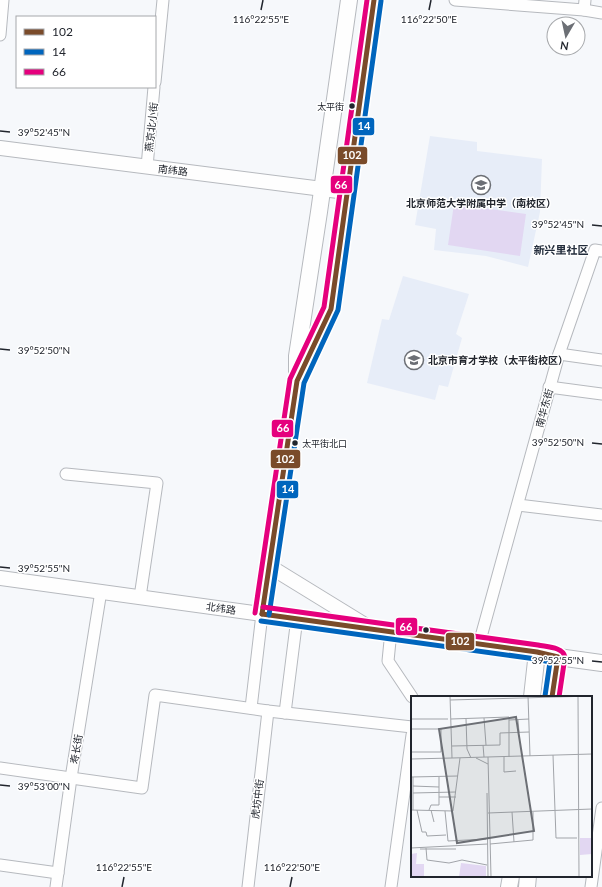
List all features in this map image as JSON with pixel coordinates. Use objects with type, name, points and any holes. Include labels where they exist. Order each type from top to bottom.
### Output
[{"type":"main road","points":[[262,614],[298,381],[297,356],[349,0]]},
{"type":"main road","points":[[298,381],[331,309],[346,192],[374,0]]},
{"type":"main road","points":[[532,696],[537,652],[558,657],[602,663]]},
{"type":"main road","points":[[558,657],[562,662],[602,668]]},
{"type":"main road","points":[[552,696],[558,657]]},
{"type":"main road","points":[[509,887],[511,877]]},
{"type":"main road","points":[[527,887],[528,877]]},
{"type":"street","points":[[0,35],[3,0]]},
{"type":"street","points":[[156,72],[163,0]]},
{"type":"street","points":[[455,0],[585,5],[602,13]]},
{"type":"street","name":"燕京北小街","points":[[147,167],[154,88]]},
{"type":"street","name":"南纬路","points":[[0,148],[346,192]]},
{"type":"street","name":"南华东街","points":[[479,644],[518,506],[558,354],[595,250],[602,251]]},
{"type":"street","points":[[558,354],[602,360]]},
{"type":"street","points":[[550,387],[602,394]]},
{"type":"street","points":[[66,474],[156,483],[140,597]]},
{"type":"street","points":[[518,506],[602,515]]},
{"type":"street","points":[[269,566],[370,628]]},
{"type":"street","name":"北纬路","points":[[0,578],[537,652]]},
{"type":"street","name":"寿长街","points":[[56,887],[71,778],[101,591]]},
{"type":"street","points":[[251,708],[262,614]]},
{"type":"street","points":[[286,713],[297,618]]},
{"type":"street","points":[[391,631],[388,661],[411,696]]},
{"type":"street","points":[[0,768],[142,788],[155,695],[268,711],[411,727]]},
{"type":"street","name":"虎坊中街","points":[[248,887],[268,711]]},
{"type":"street","points":[[391,887],[411,742]]},
{"type":"street","points":[[591,887],[602,808]]},
{"type":"street","points":[[0,864],[58,873]]},
{"type":"shaded area","name":"北京师范大学附属中学（南校区）","points":[[430,136],[477,142],[477,151],[542,159],[540,212],[528,267],[486,256],[434,250],[436,229],[415,225]]},
{"type":"shaded area","points":[[454,204],[526,214],[520,256],[448,245]]},
{"type":"shaded area","name":"北京市育才学校（太平街校区）","points":[[403,276],[469,294],[456,334],[462,338],[448,387],[439,385],[435,400],[367,383],[382,319],[389,320]]},
{"type":"transit line","name":"66","points":[[255,613],[290,379],[324,307],[367,0]]},
{"type":"transit line","name":"102","points":[[262,614],[297,381],[331,309],[374,0]]},
{"type":"transit line","name":"14","points":[[269,615],[304,383],[338,310],[381,1]]},
{"type":"transit line","name":"66","points":[[263,607],[558,649],[564,654],[565,657],[559,696]]},
{"type":"transit line","name":"102","points":[[262,614],[537,652],[558,657],[552,696]]},
{"type":"transit line","name":"14","points":[[261,621],[550,662],[545,696]]},
{"type":"place","name":"太平街","points":[[352,106]]},
{"type":"place","name":"北京师范大学附属中学（南校区）","points":[[481,185]]},
{"type":"place","name":"北京市育才学校（太平街校区）","points":[[414,360]]},
{"type":"place","name":"太平街北口","points":[[295,443]]},
{"type":"district","name":"新兴里社区","points":[[561,250]]}]
